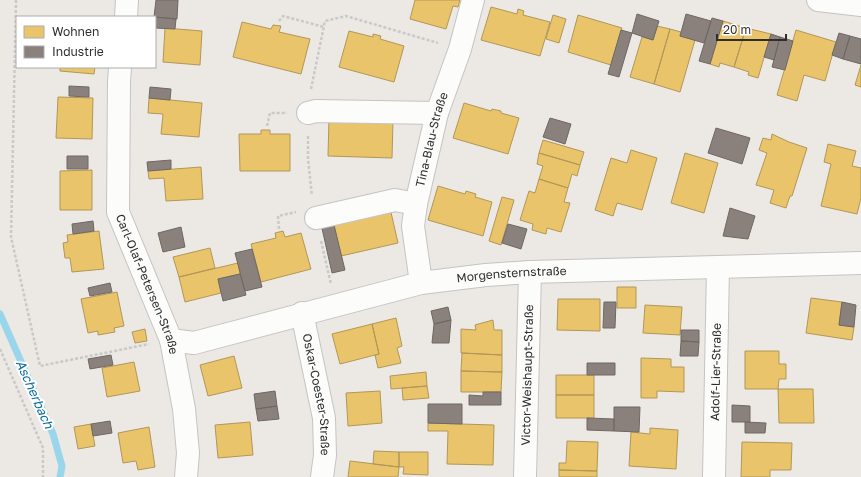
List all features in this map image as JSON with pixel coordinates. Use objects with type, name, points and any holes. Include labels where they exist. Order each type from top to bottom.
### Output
[{"type":"street","points":[[126,16],[127,0]]},
{"type":"street","name":"Tina-Blau-Straße","points":[[421,283],[413,226],[416,204],[437,113],[460,49],[473,0]]},
{"type":"street","points":[[818,0],[861,6]]},
{"type":"street","name":"Carl-Olaf-Petersen-Straße","points":[[120,68],[118,212],[171,340],[184,408],[188,454],[186,477]]},
{"type":"street","points":[[308,113],[316,111],[437,113]]},
{"type":"street","points":[[308,214],[395,200],[416,204]]},
{"type":"street","name":"Morgensternstraße","points":[[171,340],[194,343],[421,283],[486,275],[530,272],[861,263]]},
{"type":"street","name":"Adolf-Lier-Straße","points":[[714,477],[718,267]]},
{"type":"street","name":"Victor-Weishaupt-Straße","points":[[525,477],[530,272]]},
{"type":"street","name":"Oskar-Coester-Straße","points":[[302,314],[324,418],[325,455],[322,477]]},
{"type":"path","points":[[16,0],[11,237],[40,366],[171,340]]},
{"type":"path","points":[[279,21],[283,16],[324,27]]},
{"type":"path","points":[[279,229],[278,216],[308,214]]},
{"type":"path","points":[[0,349],[43,448],[43,477]]},
{"type":"building: Wohnen","points":[[415,0],[460,0],[458,7],[453,6],[446,29],[410,19]]},
{"type":"building: Wohnen","points":[[491,7],[517,14],[518,9],[524,11],[523,15],[550,22],[540,56],[481,40]]},
{"type":"building: Wohnen","points":[[553,15],[566,19],[559,43],[546,39]]},
{"type":"building: Wohnen","points":[[578,15],[622,28],[611,65],[568,52]]},
{"type":"building: Wohnen","points":[[723,21],[746,28],[734,67],[720,63],[719,67],[710,64]]},
{"type":"building: Wohnen","points":[[242,22],[271,29],[273,25],[281,26],[279,32],[310,39],[301,74],[233,57]]},
{"type":"building: Wohnen","points":[[657,26],[670,29],[654,84],[630,77],[642,37],[653,40]]},
{"type":"building: Wohnen","points":[[165,28],[202,31],[200,65],[163,62]]},
{"type":"building: Wohnen","points":[[746,28],[771,34],[758,78],[748,75],[749,72],[734,67]]},
{"type":"building: Wohnen","points":[[670,29],[681,32],[680,36],[695,40],[680,92],[654,84]]},
{"type":"building: Wohnen","points":[[796,30],[836,42],[825,81],[804,75],[797,101],[777,95]]},
{"type":"building: Wohnen","points":[[349,31],[373,37],[373,34],[381,36],[380,39],[404,46],[394,82],[339,67]]},
{"type":"building: Wohnen","points":[[861,65],[861,87],[855,85]]},
{"type":"building: Wohnen","points":[[60,68],[95,68],[94,74],[60,71]]},
{"type":"building: Wohnen","points":[[58,97],[93,98],[92,139],[56,138]]},
{"type":"building: Wohnen","points":[[149,98],[202,103],[199,137],[161,134],[163,114],[148,113]]},
{"type":"building: Wohnen","points":[[464,103],[491,111],[492,109],[501,111],[501,113],[519,118],[508,154],[453,138]]},
{"type":"building: Wohnen","points":[[329,118],[393,120],[392,158],[328,156]]},
{"type":"building: Wohnen","points":[[261,130],[270,130],[270,134],[290,134],[290,171],[240,171],[239,134],[261,134]]},
{"type":"building: Wohnen","points":[[772,134],[807,148],[792,196],[790,196],[786,208],[770,203],[774,190],[756,185],[767,153],[759,150],[763,138],[771,140]]},
{"type":"building: Wohnen","points":[[543,140],[584,152],[580,165],[539,153]]},
{"type":"building: Wohnen","points":[[828,144],[856,151],[852,166],[861,168],[861,198],[857,214],[821,206],[831,164],[824,162]]},
{"type":"building: Wohnen","points":[[631,150],[657,158],[642,210],[617,203],[613,216],[595,210],[611,158],[627,163]]},
{"type":"building: Wohnen","points":[[539,153],[580,165],[577,176],[572,174],[568,188],[539,179],[543,166],[537,164]]},
{"type":"building: Wohnen","points":[[685,153],[718,163],[704,213],[671,203]]},
{"type":"building: Wohnen","points":[[201,167],[203,199],[166,201],[164,178],[149,179],[148,171]]},
{"type":"building: Wohnen","points":[[92,170],[92,210],[60,210],[60,171]]},
{"type":"building: Wohnen","points":[[539,179],[568,188],[564,202],[570,203],[561,232],[547,228],[546,234],[532,230],[533,224],[520,220],[529,191],[535,193]]},
{"type":"building: Wohnen","points":[[438,186],[465,194],[466,191],[476,194],[475,197],[492,202],[483,236],[428,220]]},
{"type":"building: Wohnen","points":[[502,197],[514,200],[501,245],[489,241]]},
{"type":"building: Wohnen","points":[[390,208],[398,243],[341,256],[333,221]]},
{"type":"building: Wohnen","points":[[99,231],[104,269],[72,272],[70,258],[65,258],[63,243],[68,242],[67,235]]},
{"type":"building: Wohnen","points":[[283,231],[285,237],[301,233],[311,269],[261,282],[251,244],[276,238],[275,233]]},
{"type":"building: Wohnen","points":[[210,248],[215,268],[179,277],[173,257]]},
{"type":"building: Wohnen","points":[[238,263],[240,274],[218,279],[221,293],[185,302],[179,277]]},
{"type":"building: Wohnen","points":[[617,287],[636,287],[636,308],[617,308]]},
{"type":"building: Wohnen","points":[[117,292],[124,326],[114,328],[115,332],[98,335],[98,331],[88,333],[81,299]]},
{"type":"building: Wohnen","points":[[811,298],[842,302],[839,325],[854,327],[852,340],[806,333]]},
{"type":"building: Wohnen","points":[[558,299],[600,299],[600,331],[557,330]]},
{"type":"building: Wohnen","points":[[645,305],[682,307],[680,335],[643,333]]},
{"type":"building: Wohnen","points":[[396,318],[402,346],[397,348],[401,363],[378,368],[375,355],[379,354],[372,324]]},
{"type":"building: Wohnen","points":[[493,320],[494,330],[502,330],[502,355],[461,353],[461,329],[476,330],[475,325]]},
{"type":"building: Wohnen","points":[[372,324],[379,354],[340,364],[332,334]]},
{"type":"building: Wohnen","points":[[145,329],[147,341],[135,343],[132,332]]},
{"type":"building: Wohnen","points":[[745,351],[779,351],[779,364],[786,364],[786,379],[779,379],[778,389],[745,389]]},
{"type":"building: Wohnen","points":[[462,353],[502,355],[502,372],[461,371]]},
{"type":"building: Wohnen","points":[[234,356],[242,388],[208,396],[200,365]]},
{"type":"building: Wohnen","points":[[641,358],[671,359],[671,367],[684,367],[684,392],[657,391],[657,398],[641,398]]},
{"type":"building: Wohnen","points":[[134,362],[140,391],[107,397],[102,368]]},
{"type":"building: Wohnen","points":[[461,371],[502,372],[501,392],[461,392]]},
{"type":"building: Wohnen","points":[[426,372],[427,386],[391,389],[390,376]]},
{"type":"building: Wohnen","points":[[556,375],[594,375],[594,395],[556,395]]},
{"type":"building: Wohnen","points":[[427,386],[429,398],[403,400],[402,388]]},
{"type":"building: Wohnen","points":[[778,389],[813,389],[814,423],[779,423]]},
{"type":"building: Wohnen","points":[[380,391],[382,423],[348,426],[346,393]]},
{"type":"building: Wohnen","points":[[556,395],[594,395],[594,418],[556,418]]},
{"type":"building: Wohnen","points":[[250,422],[253,455],[218,458],[215,425]]},
{"type":"building: Wohnen","points":[[428,423],[494,425],[493,465],[447,464],[448,431],[428,431]]},
{"type":"building: Wohnen","points":[[91,424],[95,446],[78,449],[74,427]]},
{"type":"building: Wohnen","points":[[149,427],[155,467],[138,470],[136,461],[123,463],[118,433]]},
{"type":"building: Wohnen","points":[[650,428],[678,430],[676,469],[629,466],[631,432],[650,434]]},
{"type":"building: Wohnen","points":[[567,441],[598,442],[597,471],[559,470],[559,463],[566,463]]},
{"type":"building: Wohnen","points":[[742,442],[792,443],[791,470],[770,470],[770,477],[741,477]]},
{"type":"building: Wohnen","points":[[374,451],[399,452],[399,467],[373,464]]},
{"type":"building: Wohnen","points":[[399,452],[428,452],[428,475],[403,474],[404,467],[399,467]]},
{"type":"building: Wohnen","points":[[350,461],[399,467],[398,477],[348,477]]},
{"type":"building: Wohnen","points":[[559,470],[597,471],[597,477],[559,477]]},
{"type":"building: Industrie","points":[[156,0],[178,0],[177,19],[154,16]]},
{"type":"building: Industrie","points":[[637,14],[659,21],[653,40],[632,33]]},
{"type":"building: Industrie","points":[[686,14],[711,21],[704,43],[680,36]]},
{"type":"building: Industrie","points":[[156,17],[176,19],[175,29],[156,28]]},
{"type":"building: Industrie","points":[[712,18],[723,21],[710,64],[699,61]]},
{"type":"building: Industrie","points":[[621,30],[632,33],[619,77],[608,74]]},
{"type":"building: Industrie","points":[[839,33],[850,36],[843,59],[832,55]]},
{"type":"building: Industrie","points":[[771,34],[780,37],[774,60],[764,57]]},
{"type":"building: Industrie","points":[[850,36],[861,39],[861,64],[843,59]]},
{"type":"building: Industrie","points":[[780,37],[793,41],[785,70],[772,67]]},
{"type":"building: Industrie","points":[[69,86],[89,87],[89,97],[69,96]]},
{"type":"building: Industrie","points":[[150,87],[171,89],[170,100],[149,98]]},
{"type":"building: Industrie","points":[[550,118],[571,124],[565,144],[543,137]]},
{"type":"building: Industrie","points":[[716,128],[750,138],[742,164],[708,153]]},
{"type":"building: Industrie","points":[[67,156],[88,156],[88,169],[67,169]]},
{"type":"building: Industrie","points":[[171,160],[171,169],[148,171],[147,162]]},
{"type":"building: Industrie","points":[[730,208],[755,216],[748,239],[723,236]]},
{"type":"building: Industrie","points":[[93,221],[94,231],[73,234],[72,224]]},
{"type":"building: Industrie","points":[[333,221],[345,270],[332,273],[321,224]]},
{"type":"building: Industrie","points":[[508,224],[527,229],[521,249],[502,243]]},
{"type":"building: Industrie","points":[[181,227],[185,247],[163,252],[158,233]]},
{"type":"building: Industrie","points":[[252,249],[262,287],[245,291],[235,253]]},
{"type":"building: Industrie","points":[[240,274],[246,295],[223,301],[218,279]]},
{"type":"building: Industrie","points":[[110,283],[112,292],[90,296],[88,288]]},
{"type":"building: Industrie","points":[[604,302],[616,302],[615,328],[603,328]]},
{"type":"building: Industrie","points":[[842,302],[856,305],[854,327],[839,325]]},
{"type":"building: Industrie","points":[[448,307],[451,320],[434,324],[431,311]]},
{"type":"building: Industrie","points":[[451,320],[449,343],[432,343],[434,324]]},
{"type":"building: Industrie","points":[[681,330],[699,330],[699,342],[681,341]]},
{"type":"building: Industrie","points":[[681,341],[699,342],[698,356],[680,356]]},
{"type":"building: Industrie","points":[[111,355],[113,365],[90,369],[88,359]]},
{"type":"building: Industrie","points":[[587,363],[615,363],[615,375],[587,375]]},
{"type":"building: Industrie","points":[[275,391],[277,406],[256,409],[254,394]]},
{"type":"building: Industrie","points":[[483,392],[501,392],[501,405],[469,405],[469,395],[483,396]]},
{"type":"building: Industrie","points":[[428,404],[462,404],[462,424],[428,423]]},
{"type":"building: Industrie","points":[[732,405],[750,406],[750,422],[732,422]]},
{"type":"building: Industrie","points":[[277,406],[279,419],[258,421],[256,409]]},
{"type":"building: Industrie","points":[[614,407],[640,407],[639,432],[614,431]]},
{"type":"building: Industrie","points":[[587,418],[614,419],[614,431],[587,430]]},
{"type":"building: Industrie","points":[[110,421],[112,433],[93,436],[91,424]]},
{"type":"building: Industrie","points":[[745,422],[766,423],[765,433],[745,433]]},
{"type":"waterway","name":"Ascherbach","points":[[0,314],[53,434],[62,466],[60,477]]}]
